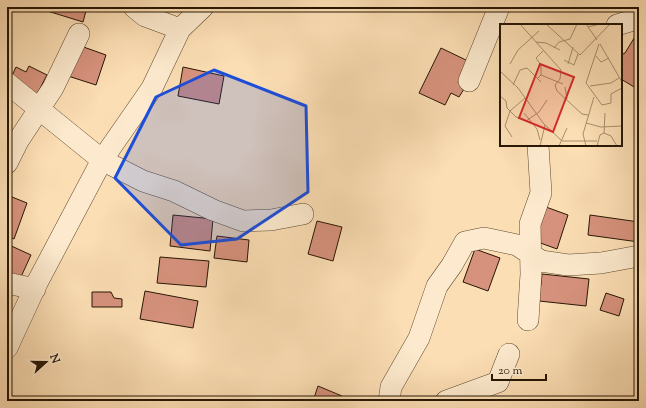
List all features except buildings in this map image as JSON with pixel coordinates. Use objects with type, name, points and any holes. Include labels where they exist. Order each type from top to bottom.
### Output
[{"type":"street","points":[[134,7],[145,16],[180,29]]},
{"type":"street","points":[[7,348],[35,289],[102,160],[152,88],[180,29],[203,7]]},
{"type":"street","points":[[620,24],[637,19],[639,14]]},
{"type":"street","points":[[496,15],[500,37]]},
{"type":"street","points":[[469,81],[496,15]]},
{"type":"street","points":[[7,163],[18,141],[53,88],[79,34]]},
{"type":"street","points":[[7,83],[102,160],[143,181],[174,191],[213,210],[243,221],[271,220],[303,214]]},
{"type":"street","points":[[528,320],[531,254],[530,224],[541,193],[538,146]]},
{"type":"street","points":[[389,401],[391,387],[419,338],[437,286],[465,242],[484,238],[517,245],[541,260],[568,265],[601,263],[639,256]]},
{"type":"street","points":[[7,283],[35,289]]},
{"type":"street","points":[[446,401],[498,382],[509,354]]},
{"type":"highlighted area","points":[[214,70],[306,106],[308,192],[237,239],[181,245],[115,178],[156,97]]}]
